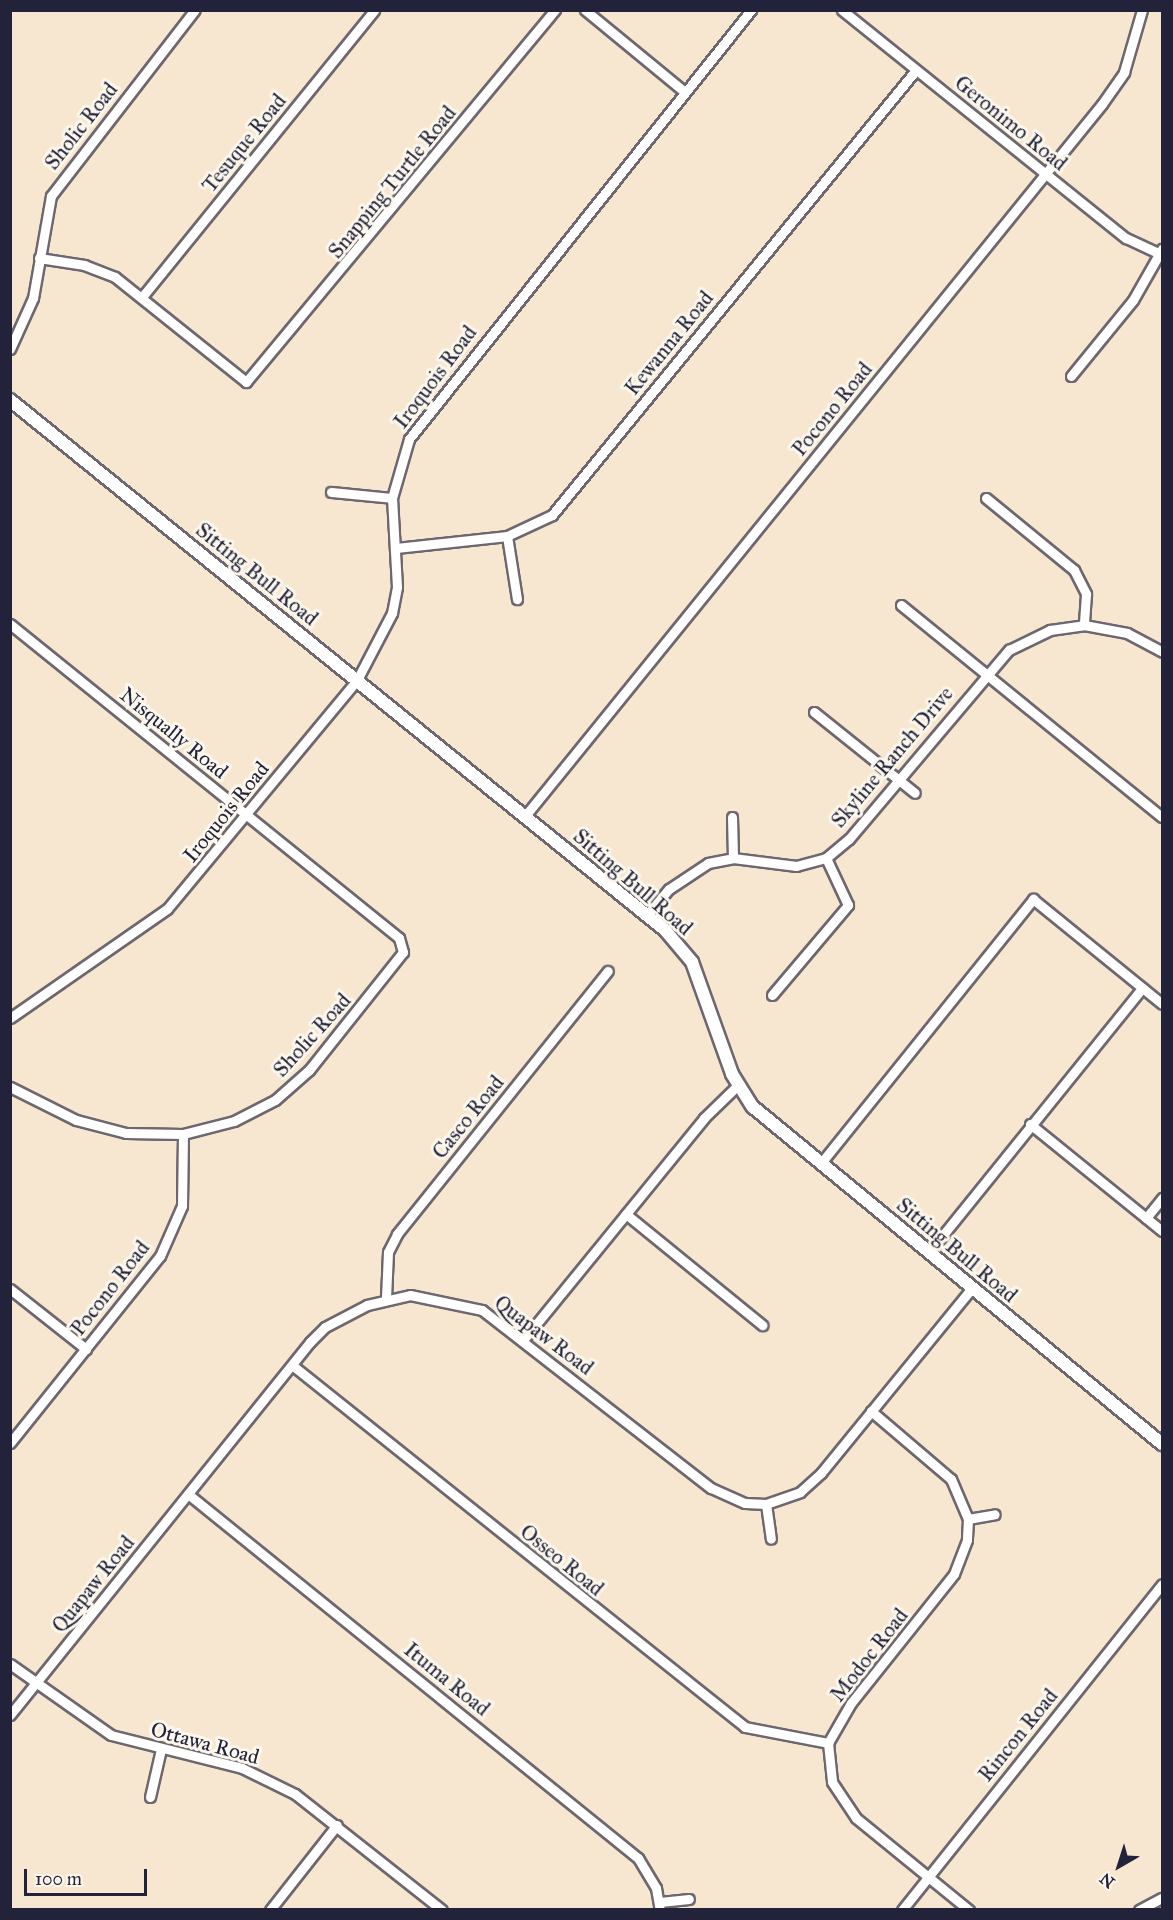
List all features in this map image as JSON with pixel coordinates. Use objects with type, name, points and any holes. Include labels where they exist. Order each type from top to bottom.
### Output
[{"type":"street","name":"Sholic Road","points":[[10,349],[33,298],[51,196],[66,171],[195,10]]},
{"type":"street","name":"Tesuque Road","points":[[142,297],[374,10]]},
{"type":"street","name":"Snapping Turtle Road","points":[[142,297],[246,382],[257,376],[555,10]]},
{"type":"street","points":[[585,10],[685,92]]},
{"type":"street","name":"Iroquois Road","points":[[10,1018],[167,909],[247,816],[357,680],[392,613],[396,548],[393,498],[409,439],[427,411],[751,10]]},
{"type":"street","name":"Geronimo Road","points":[[842,10],[1126,238],[1161,253]]},
{"type":"street","name":"Pocono Road","points":[[525,816],[1045,174],[1124,72],[1142,10]]},
{"type":"street","name":"Kewanna Road","points":[[396,548],[507,536],[552,515],[916,70]]},
{"type":"street","points":[[1071,376],[1133,300],[1161,253]]},
{"type":"street","points":[[39,258],[84,265],[115,277],[142,297]]},
{"type":"street","name":"Sitting Bull Road","points":[[10,400],[647,915],[692,962],[737,1086],[753,1107],[930,1251],[971,1289],[1162,1444]]},
{"type":"street","points":[[331,492],[393,498]]},
{"type":"street","points":[[986,498],[1074,570],[1086,594],[1084,625]]},
{"type":"street","points":[[507,536],[517,599]]},
{"type":"street","points":[[901,605],[1162,816]]},
{"type":"street","name":"Nisqually Road","points":[[10,624],[399,938]]},
{"type":"street","name":"Skyline Ranch Drive","points":[[647,915],[682,879],[708,863],[733,858],[796,866],[826,858],[849,839],[985,674],[1009,650],[1050,630],[1084,625],[1127,633],[1162,652]]},
{"type":"street","points":[[814,712],[915,793]]},
{"type":"street","points":[[732,817],[733,858]]},
{"type":"street","points":[[772,995],[848,905],[826,858]]},
{"type":"street","points":[[821,1163],[1033,899],[1162,1004]]},
{"type":"street","name":"Sholic Road","points":[[10,1087],[105,1128],[183,1134],[254,1113],[295,1084],[399,962],[399,938]]},
{"type":"street","name":"Casco Road","points":[[386,1298],[388,1252],[397,1234],[608,971]]},
{"type":"street","points":[[930,1251],[1030,1124],[1142,988]]},
{"type":"street","points":[[524,1339],[704,1118],[737,1086]]},
{"type":"street","points":[[1030,1124],[1162,1231]]},
{"type":"street","name":"Pocono Road","points":[[10,1443],[145,1278],[175,1228],[186,1176],[183,1134]]},
{"type":"street","points":[[1146,1218],[1162,1198]]},
{"type":"street","points":[[626,1214],[762,1325]]},
{"type":"street","points":[[10,1289],[86,1349]]},
{"type":"street","points":[[771,1539],[766,1504],[808,1485],[971,1289]]},
{"type":"street","name":"Quapaw Road","points":[[10,1715],[325,1327],[386,1298],[458,1301],[482,1310],[524,1339],[711,1488],[745,1503],[766,1504]]},
{"type":"street","name":"Osseo Road","points":[[292,1365],[746,1727],[828,1743]]},
{"type":"street","points":[[871,1411],[951,1479],[968,1519],[995,1514]]},
{"type":"street","name":"Ituma Road","points":[[188,1494],[617,1839],[650,1873],[660,1906]]},
{"type":"street","name":"Modoc Road","points":[[828,1743],[851,1703],[954,1574],[968,1519]]},
{"type":"street","name":"Rincon Road","points":[[902,1910],[1162,1584]]},
{"type":"street","name":"Ottawa Road","points":[[10,1665],[111,1735],[268,1779],[337,1825],[442,1910]]},
{"type":"street","points":[[828,1743],[832,1782],[856,1818],[969,1910]]},
{"type":"street","points":[[150,1797],[161,1749]]},
{"type":"street","points":[[270,1910],[337,1825]]},
{"type":"street","points":[[1138,1910],[1162,1898]]},
{"type":"street","points":[[660,1906],[689,1899]]}]
